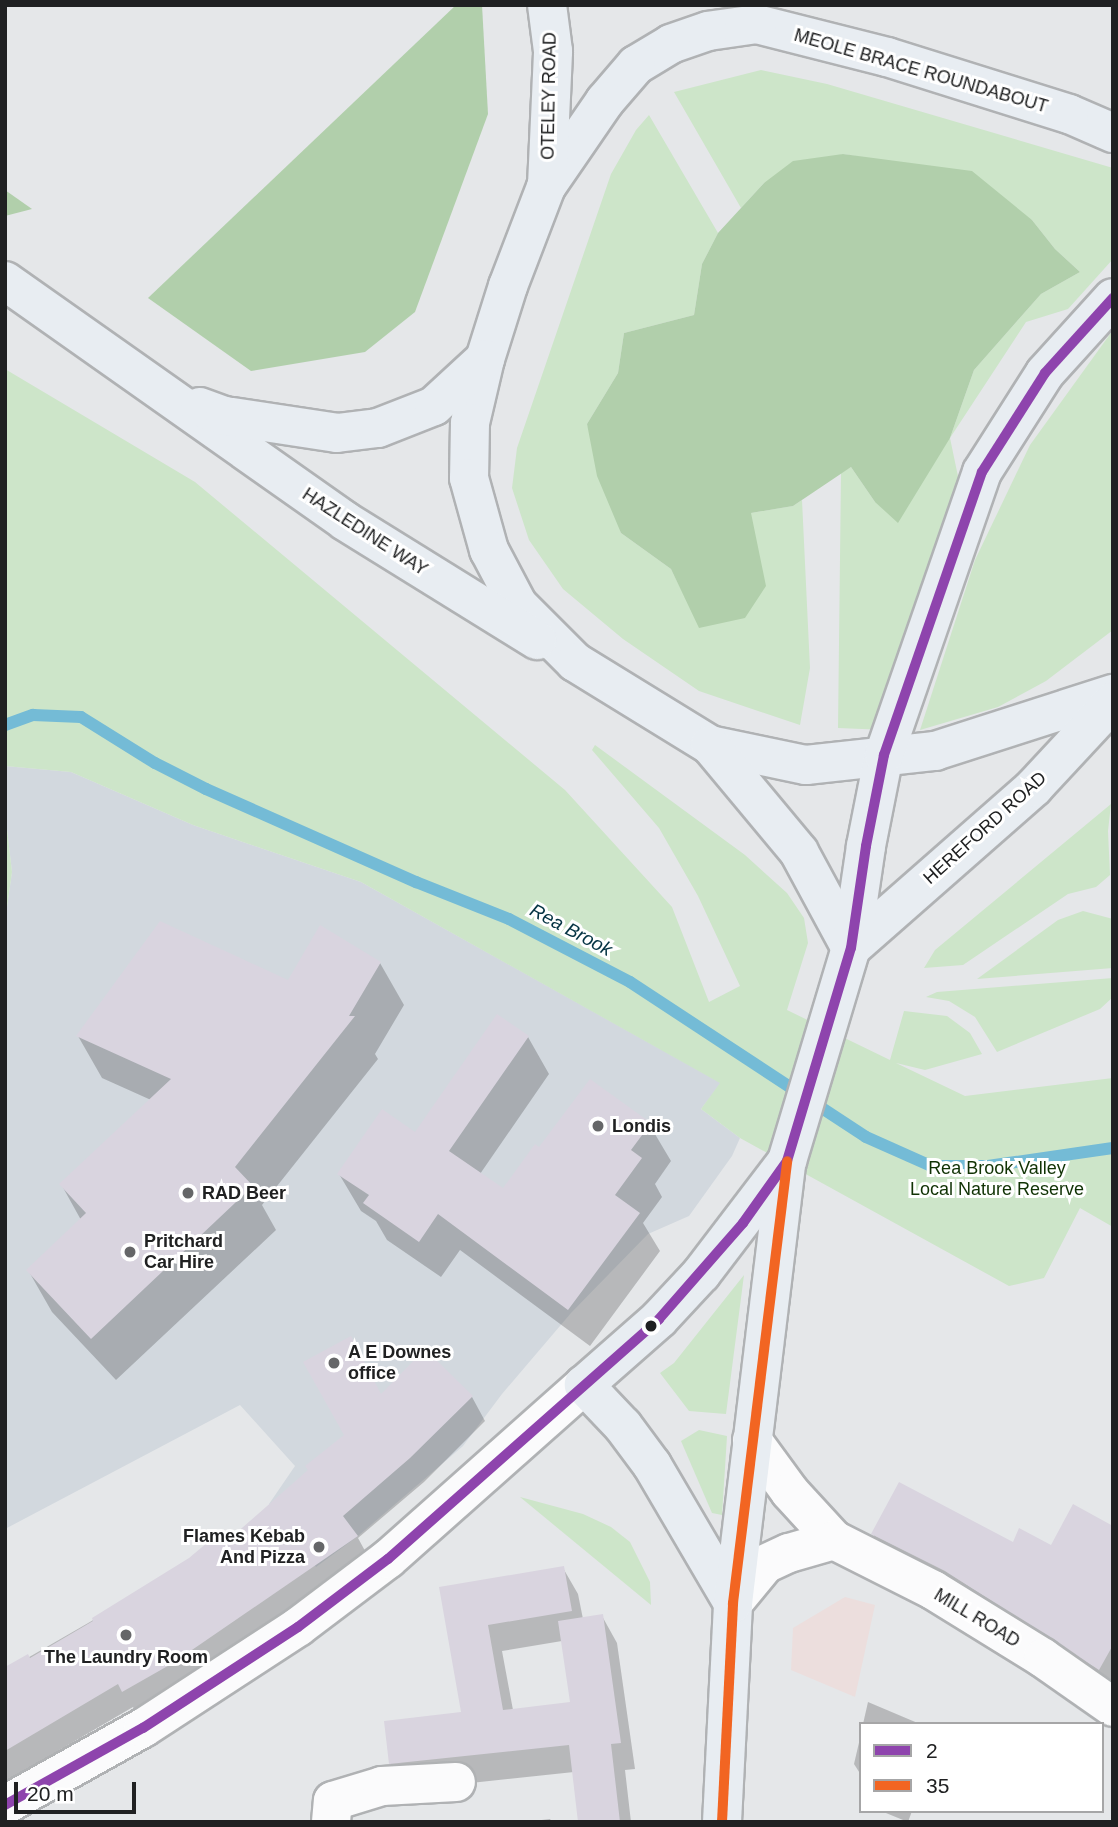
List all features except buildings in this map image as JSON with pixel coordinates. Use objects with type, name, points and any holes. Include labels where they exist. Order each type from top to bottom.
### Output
[{"type":"main road","name":"OTELEY ROAD","points":[[546,187],[553,51],[547,5]]},
{"type":"main road","points":[[695,5],[757,24]]},
{"type":"main road","name":"MEOLE BRACE ROUNDABOUT","points":[[1113,133],[1069,114],[887,57],[757,24],[708,31],[671,44],[636,65],[605,100],[546,187],[508,286],[485,359],[470,423],[469,478],[489,550],[517,605],[575,662],[710,745],[806,765],[935,751],[1113,694]]},
{"type":"main road","points":[[1069,114],[1113,114]]},
{"type":"main road","name":"HAZLEDINE WAY","points":[[5,281],[345,521],[575,662]]},
{"type":"main road","points":[[722,1822],[733,1603],[787,1161],[851,948],[866,846],[884,755],[982,472],[1045,373],[1113,298]]},
{"type":"main road","name":"HAZLEDINE WAY","points":[[162,392],[225,416],[337,433],[378,428],[434,406],[485,359]]},
{"type":"main road","name":"HEREFORD ROAD","points":[[851,948],[1034,786],[1113,702]]},
{"type":"main road","points":[[710,745],[799,852],[851,948]]},
{"type":"main road","points":[[733,1603],[652,1465],[623,1426],[584,1385],[659,1319],[701,1274],[787,1161]]},
{"type":"street","points":[[5,1805],[143,1728],[298,1627],[388,1559],[584,1385]]},
{"type":"street","name":"MILL ROAD","points":[[751,1440],[790,1492],[834,1540],[933,1590],[1043,1657],[1113,1707]]},
{"type":"street","points":[[733,1603],[765,1564],[789,1553],[834,1540]]},
{"type":"street","points":[[331,1822],[333,1801],[345,1797],[382,1786],[456,1782]]},
{"type":"shaded area","points":[[5,766],[71,772],[193,825],[361,882],[721,1083],[701,1109],[740,1138],[732,1156],[689,1216],[648,1234],[571,1313],[502,1394],[463,1446],[358,1536],[316,1567],[269,1504],[295,1466],[240,1405],[5,1529],[5,921],[12,872],[5,812]]},
{"type":"shaded area","points":[[845,1597],[875,1605],[855,1697],[791,1670],[793,1628]]},
{"type":"green space","points":[[456,5],[482,5],[488,114],[415,312],[365,352],[251,371],[148,298]]},
{"type":"green space","points":[[761,70],[827,84],[1113,168],[1113,259],[1068,309],[1026,322],[950,438],[974,370],[1041,294],[1080,272],[1055,249],[1032,220],[897,163],[843,154],[764,183],[741,208],[674,92]]},
{"type":"green space","points":[[649,115],[718,233],[702,264],[694,315],[624,333],[618,373],[587,424],[621,533],[671,569],[700,627],[751,513],[793,506],[802,500],[810,668],[800,725],[699,691],[623,639],[563,589],[529,540],[512,488],[517,448],[611,174],[636,130]]},
{"type":"green space","points":[[843,154],[972,171],[1032,220],[1055,249],[1080,272],[1041,294],[974,370],[950,438],[898,523],[875,502],[851,467],[793,506],[751,513],[766,586],[745,618],[699,628],[671,569],[621,533],[597,476],[587,424],[618,373],[624,333],[694,315],[702,264],[718,233],[764,183],[793,161]]},
{"type":"green space","points":[[5,190],[32,209],[5,216]]},
{"type":"green space","points":[[1113,330],[1113,630],[1046,681],[998,707],[920,730],[975,560],[1030,445]]},
{"type":"green space","name":"Rea Brook Valley Local Nature Reserve","points":[[5,369],[195,482],[565,790],[672,907],[709,1002],[740,986],[698,896],[659,828],[592,750],[595,745],[745,855],[787,893],[804,918],[808,943],[787,1010],[890,1060],[904,1011],[947,1016],[970,1033],[982,1054],[925,1070],[896,1063],[965,1096],[1113,1078],[1113,1227],[1080,1208],[1044,1278],[1009,1286],[740,1138],[701,1109],[720,1083],[361,882],[193,825],[71,772],[5,766]]},
{"type":"green space","points":[[950,438],[960,486],[886,730],[838,728],[841,473],[851,467],[875,502]]},
{"type":"green space","points":[[1111,804],[1108,831],[1110,875],[1096,887],[1068,894],[963,965],[924,968],[935,950]]},
{"type":"green space","points":[[5,812],[12,872],[5,921]]},
{"type":"green space","points":[[1083,911],[1113,919],[1113,968],[977,979],[1058,920]]},
{"type":"green space","points":[[1113,978],[1113,997],[1100,1009],[997,1052],[975,1017],[949,1001],[926,997],[937,992]]},
{"type":"green space","points":[[744,1275],[726,1414],[689,1411],[660,1373],[674,1363]]},
{"type":"green space","points":[[699,1430],[727,1436],[722,1515],[712,1513],[681,1441]]},
{"type":"green space","points":[[520,1497],[583,1514],[611,1527],[630,1542],[650,1582],[651,1605]]},
{"type":"waterway","name":"Rea Brook","points":[[5,725],[33,715],[81,717],[155,763],[206,789],[416,882],[509,919],[630,982],[866,1137],[931,1166],[988,1166],[1113,1148]]},
{"type":"transit line","name":"2","points":[[5,1805],[143,1728],[298,1627],[388,1559],[659,1319],[743,1223],[787,1161],[851,948],[866,846],[884,755],[982,472],[1045,373],[1113,298]]},
{"type":"transit line","name":"35","points":[[722,1822],[733,1603],[787,1161]]},
{"type":"place","name":"Londis","points":[[598,1126]]},
{"type":"place","name":"RAD Beer","points":[[188,1193]]},
{"type":"place","name":"Pritchard Car Hire","points":[[130,1252]]},
{"type":"place","name":"A E Downes office","points":[[334,1363]]},
{"type":"place","name":"Flames Kebab And Pizza","points":[[319,1547]]},
{"type":"place","name":"The Laundry Room","points":[[126,1635]]}]
